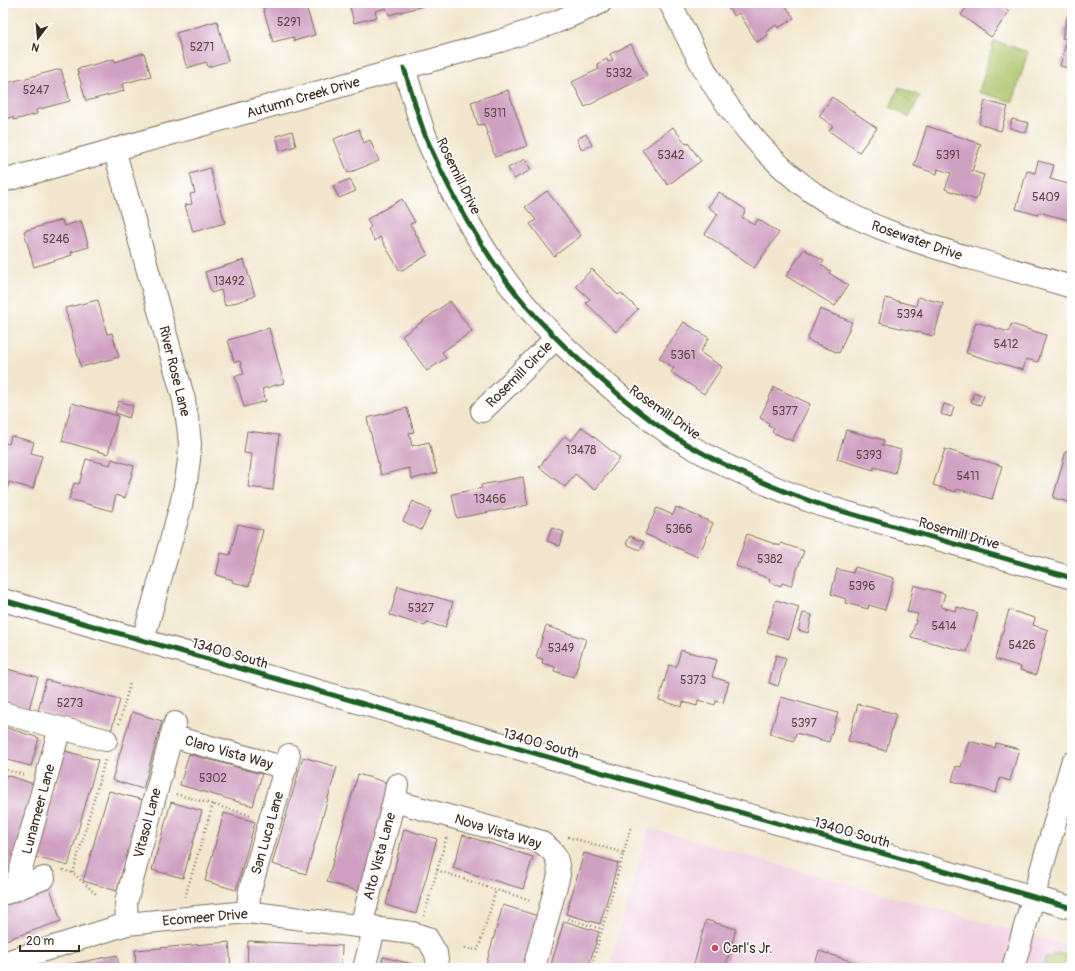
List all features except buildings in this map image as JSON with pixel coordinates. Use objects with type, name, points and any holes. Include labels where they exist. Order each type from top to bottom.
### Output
[{"type":"street","name":"Autumn Creek Drive","points":[[3,181],[500,41],[556,22],[600,3]]},
{"type":"street","name":"Rosewater Drive","points":[[670,3],[720,95],[743,125],[768,154],[826,201],[859,219],[893,234],[1072,287]]},
{"type":"street","name":"Rosemill Drive","points":[[404,68],[425,134],[442,173],[482,245],[509,284],[556,338],[592,373],[625,400],[666,431],[701,452],[738,472],[782,491],[821,505],[1072,578]]},
{"type":"street","name":"River Rose Lane","points":[[114,149],[184,400],[190,444],[189,460],[180,505],[142,640]]},
{"type":"street","name":"Rosemill Circle","points":[[482,411],[556,338]]},
{"type":"street","name":"13400 South","points":[[3,600],[1072,908]]},
{"type":"street","points":[[3,713],[110,739]]},
{"type":"street","name":"Lunameer Lane","points":[[9,892],[60,728]]},
{"type":"street","name":"Claro Vista Way","points":[[173,729],[288,762]]},
{"type":"street","name":"Vitasol Lane","points":[[127,924],[126,902],[173,729]]},
{"type":"street","name":"San Luca Lane","points":[[247,912],[250,890],[288,762]]},
{"type":"street","points":[[1013,968],[1072,763]]},
{"type":"street","name":"Alto Vista Lane","points":[[364,968],[368,926],[395,793]]},
{"type":"street","name":"Nova Vista Way","points":[[395,793],[539,841],[552,849],[558,861],[559,875],[534,968]]},
{"type":"street","name":"Lunameer Lane","points":[[9,892],[51,874]]},
{"type":"street","name":"Ecomeer Drive","points":[[12,964],[127,924],[247,912],[368,926],[412,933],[427,938],[436,953],[438,968]]},
{"type":"path","points":[[73,872],[110,739],[130,683]]},
{"type":"path","points":[[3,769],[26,775]]},
{"type":"path","points":[[176,794],[251,815]]},
{"type":"path","points":[[185,897],[213,804]]},
{"type":"path","points":[[591,968],[631,826]]},
{"type":"path","points":[[424,918],[448,830]]},
{"type":"path","points":[[564,836],[624,853]]},
{"type":"path","points":[[437,870],[496,890],[538,902]]},
{"type":"path","points":[[51,874],[73,872],[96,894]]},
{"type":"path","points":[[465,948],[478,950],[496,890]]},
{"type":"path","points":[[566,919],[602,929]]},
{"type":"shaded area","points":[[649,828],[1072,947],[1072,968],[609,968]]},
{"type":"green space","points":[[994,41],[1028,52],[1013,102],[979,92]]},
{"type":"green space","points":[[899,87],[920,96],[909,118],[890,107]]},
{"type":"green space","points":[[1057,953],[1072,957],[1072,968],[1043,968],[1045,959]]},
{"type":"cycle path","points":[[404,68],[425,135],[462,212],[496,266],[519,297],[556,338],[596,375],[645,416],[667,432],[723,464],[761,482],[801,498],[1072,578]]},
{"type":"cycle path","points":[[3,600],[1072,908]]},
{"type":"place","name":"Carl's Jr.","points":[[715,948]]}]
